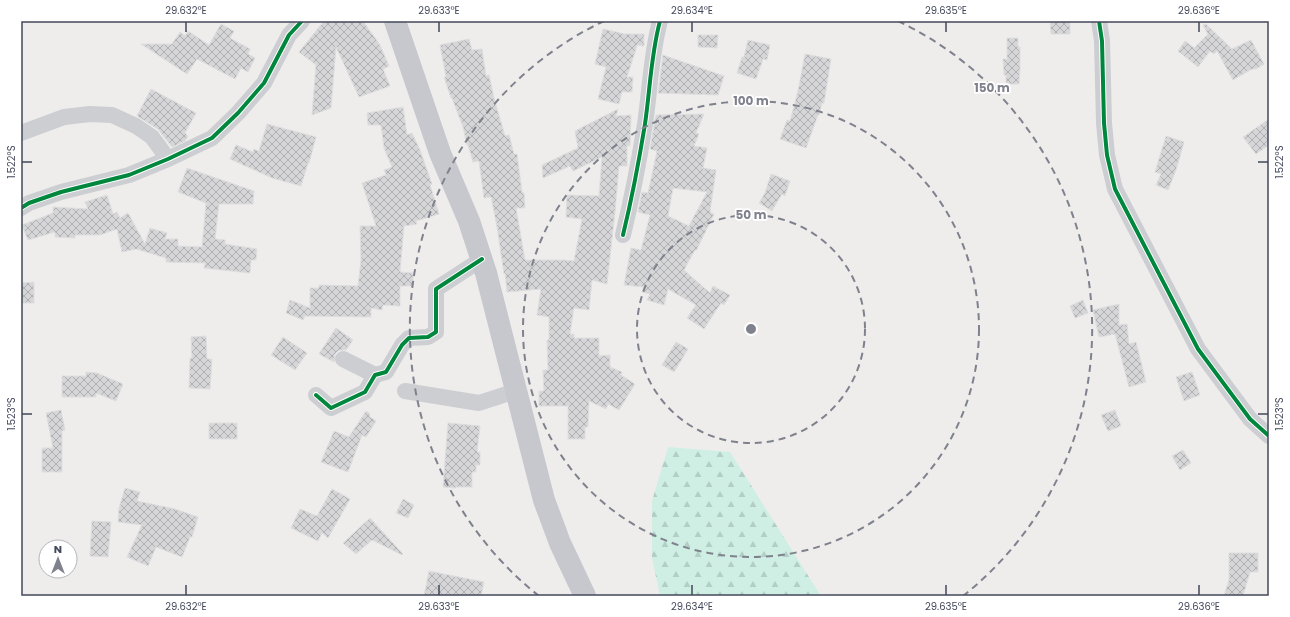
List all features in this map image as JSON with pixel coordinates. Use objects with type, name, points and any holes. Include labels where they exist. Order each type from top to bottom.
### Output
[{"type":"main road","points":[[399,24],[440,153],[469,221],[482,259],[544,500],[560,543],[586,596]]},
{"type":"street","points":[[21,208],[29,203],[61,192],[129,175],[168,159],[212,138],[238,113],[264,83],[289,35],[302,21]]},
{"type":"street","points":[[623,235],[634,190],[660,21]]},
{"type":"street","points":[[1099,21],[1102,41],[1104,122],[1107,155],[1115,189],[1198,349],[1250,419],[1269,436]]},
{"type":"street","points":[[21,133],[64,117],[90,114],[112,116],[136,126],[152,137],[168,159]]},
{"type":"street","points":[[342,359],[375,375],[386,372],[402,344],[409,338],[428,338],[436,332],[436,289],[482,259]]},
{"type":"street","points":[[316,395],[331,408],[365,392],[375,375]]},
{"type":"street","points":[[405,391],[479,403],[516,391]]},
{"type":"green space","points":[[668,447],[730,452],[821,596],[660,596],[652,558],[652,501]]},
{"type":"building","points":[[324,21],[363,21],[380,45],[389,66],[383,69],[390,86],[359,97],[336,47],[331,108],[312,115],[316,65],[299,52]]},
{"type":"building","points":[[1050,21],[1070,21],[1070,34],[1051,34]]},
{"type":"building","points":[[221,24],[234,31],[230,38],[250,49],[248,54],[255,58],[248,72],[241,68],[235,79],[197,59],[187,74],[141,44],[172,44],[180,32],[185,36],[188,31],[209,45]]},
{"type":"building","points":[[1206,24],[1232,49],[1251,40],[1264,64],[1233,80],[1217,51],[1214,54],[1210,51],[1198,67],[1178,51],[1185,41],[1194,48],[1208,34],[1203,25]]},
{"type":"building","points":[[603,29],[625,34],[644,34],[644,46],[636,45],[637,46],[627,77],[633,77],[632,92],[622,92],[619,104],[598,99],[606,67],[595,64]]},
{"type":"building","points":[[698,35],[718,35],[717,48],[698,47]]},
{"type":"building","points":[[1007,38],[1018,38],[1018,47],[1020,47],[1019,84],[1006,84],[1003,59],[1007,59]]},
{"type":"building","points":[[469,39],[472,50],[482,49],[486,76],[489,75],[505,136],[509,135],[514,154],[517,154],[522,192],[524,193],[525,208],[516,208],[525,260],[574,261],[582,219],[566,217],[567,195],[599,196],[602,157],[573,171],[570,166],[543,178],[542,165],[578,148],[575,131],[618,109],[616,116],[631,115],[630,146],[627,145],[627,166],[619,166],[607,284],[592,280],[589,310],[574,308],[570,334],[574,334],[574,338],[599,338],[599,356],[610,355],[610,367],[622,372],[621,375],[635,384],[619,410],[608,404],[606,409],[589,401],[588,427],[585,427],[585,439],[568,439],[568,406],[539,406],[539,391],[544,391],[543,370],[548,370],[547,340],[549,340],[549,317],[537,315],[541,289],[507,292],[491,197],[484,198],[479,161],[473,162],[463,127],[444,77],[446,77],[440,45]]},
{"type":"building","points":[[748,40],[770,45],[767,60],[763,59],[756,79],[737,73],[742,57],[744,57]]},
{"type":"building","points":[[805,54],[831,59],[824,103],[822,103],[806,148],[780,139],[787,120],[790,121],[798,91]]},
{"type":"building","points":[[663,55],[724,76],[718,95],[658,93]]},
{"type":"building","points":[[151,89],[196,113],[185,133],[188,136],[185,141],[172,147],[158,129],[137,116]]},
{"type":"building","points":[[403,107],[407,135],[412,133],[420,150],[432,184],[430,185],[439,214],[416,221],[417,224],[404,226],[400,272],[413,273],[413,286],[400,286],[400,306],[383,305],[382,310],[371,308],[371,317],[305,316],[303,320],[286,313],[290,300],[310,308],[310,288],[319,288],[319,285],[358,286],[361,260],[360,226],[376,226],[362,183],[386,175],[384,170],[392,167],[384,148],[381,125],[368,125],[367,113]]},
{"type":"building","points":[[704,114],[696,133],[699,134],[694,146],[707,148],[703,168],[716,170],[710,212],[714,214],[696,251],[695,250],[684,270],[710,293],[713,286],[730,295],[724,305],[721,303],[704,329],[687,318],[696,305],[668,289],[664,305],[647,300],[650,294],[642,292],[644,287],[624,285],[631,248],[641,250],[650,215],[638,212],[642,192],[648,193],[657,151],[650,149],[656,115]],"holes":[[[673,188],[707,192],[689,226],[668,216]]]},
{"type":"building","points":[[1269,119],[1269,145],[1256,154],[1243,137]]},
{"type":"building","points":[[267,124],[316,137],[301,186],[272,178],[230,159],[236,145],[253,152],[254,149],[259,151]]},
{"type":"building","points":[[1166,136],[1184,142],[1176,170],[1168,190],[1156,185],[1161,174],[1155,172]]},
{"type":"building","points":[[187,168],[254,191],[253,204],[219,204],[215,239],[225,240],[225,244],[257,249],[256,260],[251,260],[250,273],[204,268],[205,263],[166,262],[166,258],[136,249],[122,252],[117,229],[100,235],[75,235],[75,238],[55,237],[55,232],[28,240],[22,225],[53,213],[53,207],[88,209],[85,202],[107,195],[113,214],[117,212],[120,218],[128,213],[145,244],[150,228],[167,233],[165,239],[178,239],[178,246],[202,247],[206,203],[178,192]]},
{"type":"building","points":[[771,174],[790,181],[785,196],[782,194],[772,211],[759,203],[765,193]]},
{"type":"building","points":[[34,282],[34,303],[21,303],[21,283]]},
{"type":"building","points":[[1083,300],[1088,313],[1075,318],[1070,306]]},
{"type":"building","points":[[1119,304],[1119,325],[1127,324],[1129,344],[1136,342],[1146,382],[1129,387],[1115,334],[1099,337],[1093,310]]},
{"type":"building","points":[[336,328],[353,340],[346,350],[338,351],[335,354],[334,362],[319,354]]},
{"type":"building","points":[[206,336],[207,359],[212,359],[210,389],[189,388],[190,358],[192,358],[191,337]]},
{"type":"building","points":[[283,337],[307,353],[295,370],[271,355]]},
{"type":"building","points":[[676,342],[688,349],[674,372],[662,365]]},
{"type":"building","points":[[86,372],[97,373],[123,384],[116,401],[96,393],[96,397],[62,397],[62,376],[86,376]]},
{"type":"building","points":[[1192,372],[1200,395],[1184,401],[1176,377]]},
{"type":"building","points":[[61,410],[65,430],[62,431],[62,472],[42,472],[42,448],[53,448],[46,413]]},
{"type":"building","points":[[1115,410],[1121,426],[1108,431],[1101,415]]},
{"type":"building","points":[[366,411],[370,414],[369,416],[376,421],[366,437],[362,435],[348,472],[321,462],[334,431],[349,437]]},
{"type":"building","points":[[209,423],[237,423],[237,439],[209,439]]},
{"type":"building","points":[[448,423],[480,426],[477,452],[480,452],[480,465],[476,465],[476,472],[472,472],[472,487],[443,487]]},
{"type":"building","points":[[1183,450],[1191,463],[1180,470],[1172,456]]},
{"type":"building","points":[[125,488],[140,492],[137,501],[175,509],[198,517],[192,537],[190,537],[182,557],[156,547],[148,566],[127,557],[142,525],[118,522],[119,508]]},
{"type":"building","points":[[332,489],[350,499],[328,538],[322,533],[318,541],[291,528],[300,509],[317,516]]},
{"type":"building","points":[[403,499],[414,505],[408,518],[396,513]]},
{"type":"building","points":[[370,518],[403,554],[402,555],[372,540],[356,554],[343,543]]},
{"type":"building","points":[[92,521],[111,522],[108,557],[90,556]]},
{"type":"building","points":[[1229,553],[1258,553],[1258,572],[1250,572],[1243,596],[1224,596],[1229,580]]},
{"type":"building","points":[[429,571],[484,582],[481,596],[424,596]]},
{"type":"cycle path","points":[[21,208],[29,203],[61,192],[129,175],[168,159],[212,138],[238,113],[264,83],[289,35],[302,21]]},
{"type":"cycle path","points":[[623,235],[643,138],[653,59],[660,21]]},
{"type":"cycle path","points":[[1099,21],[1102,41],[1104,123],[1107,155],[1115,189],[1198,349],[1250,419],[1269,436]]},
{"type":"cycle path","points":[[316,395],[331,408],[365,392],[375,375],[386,372],[402,345],[409,338],[428,337],[436,332],[436,289],[482,259]]}]
